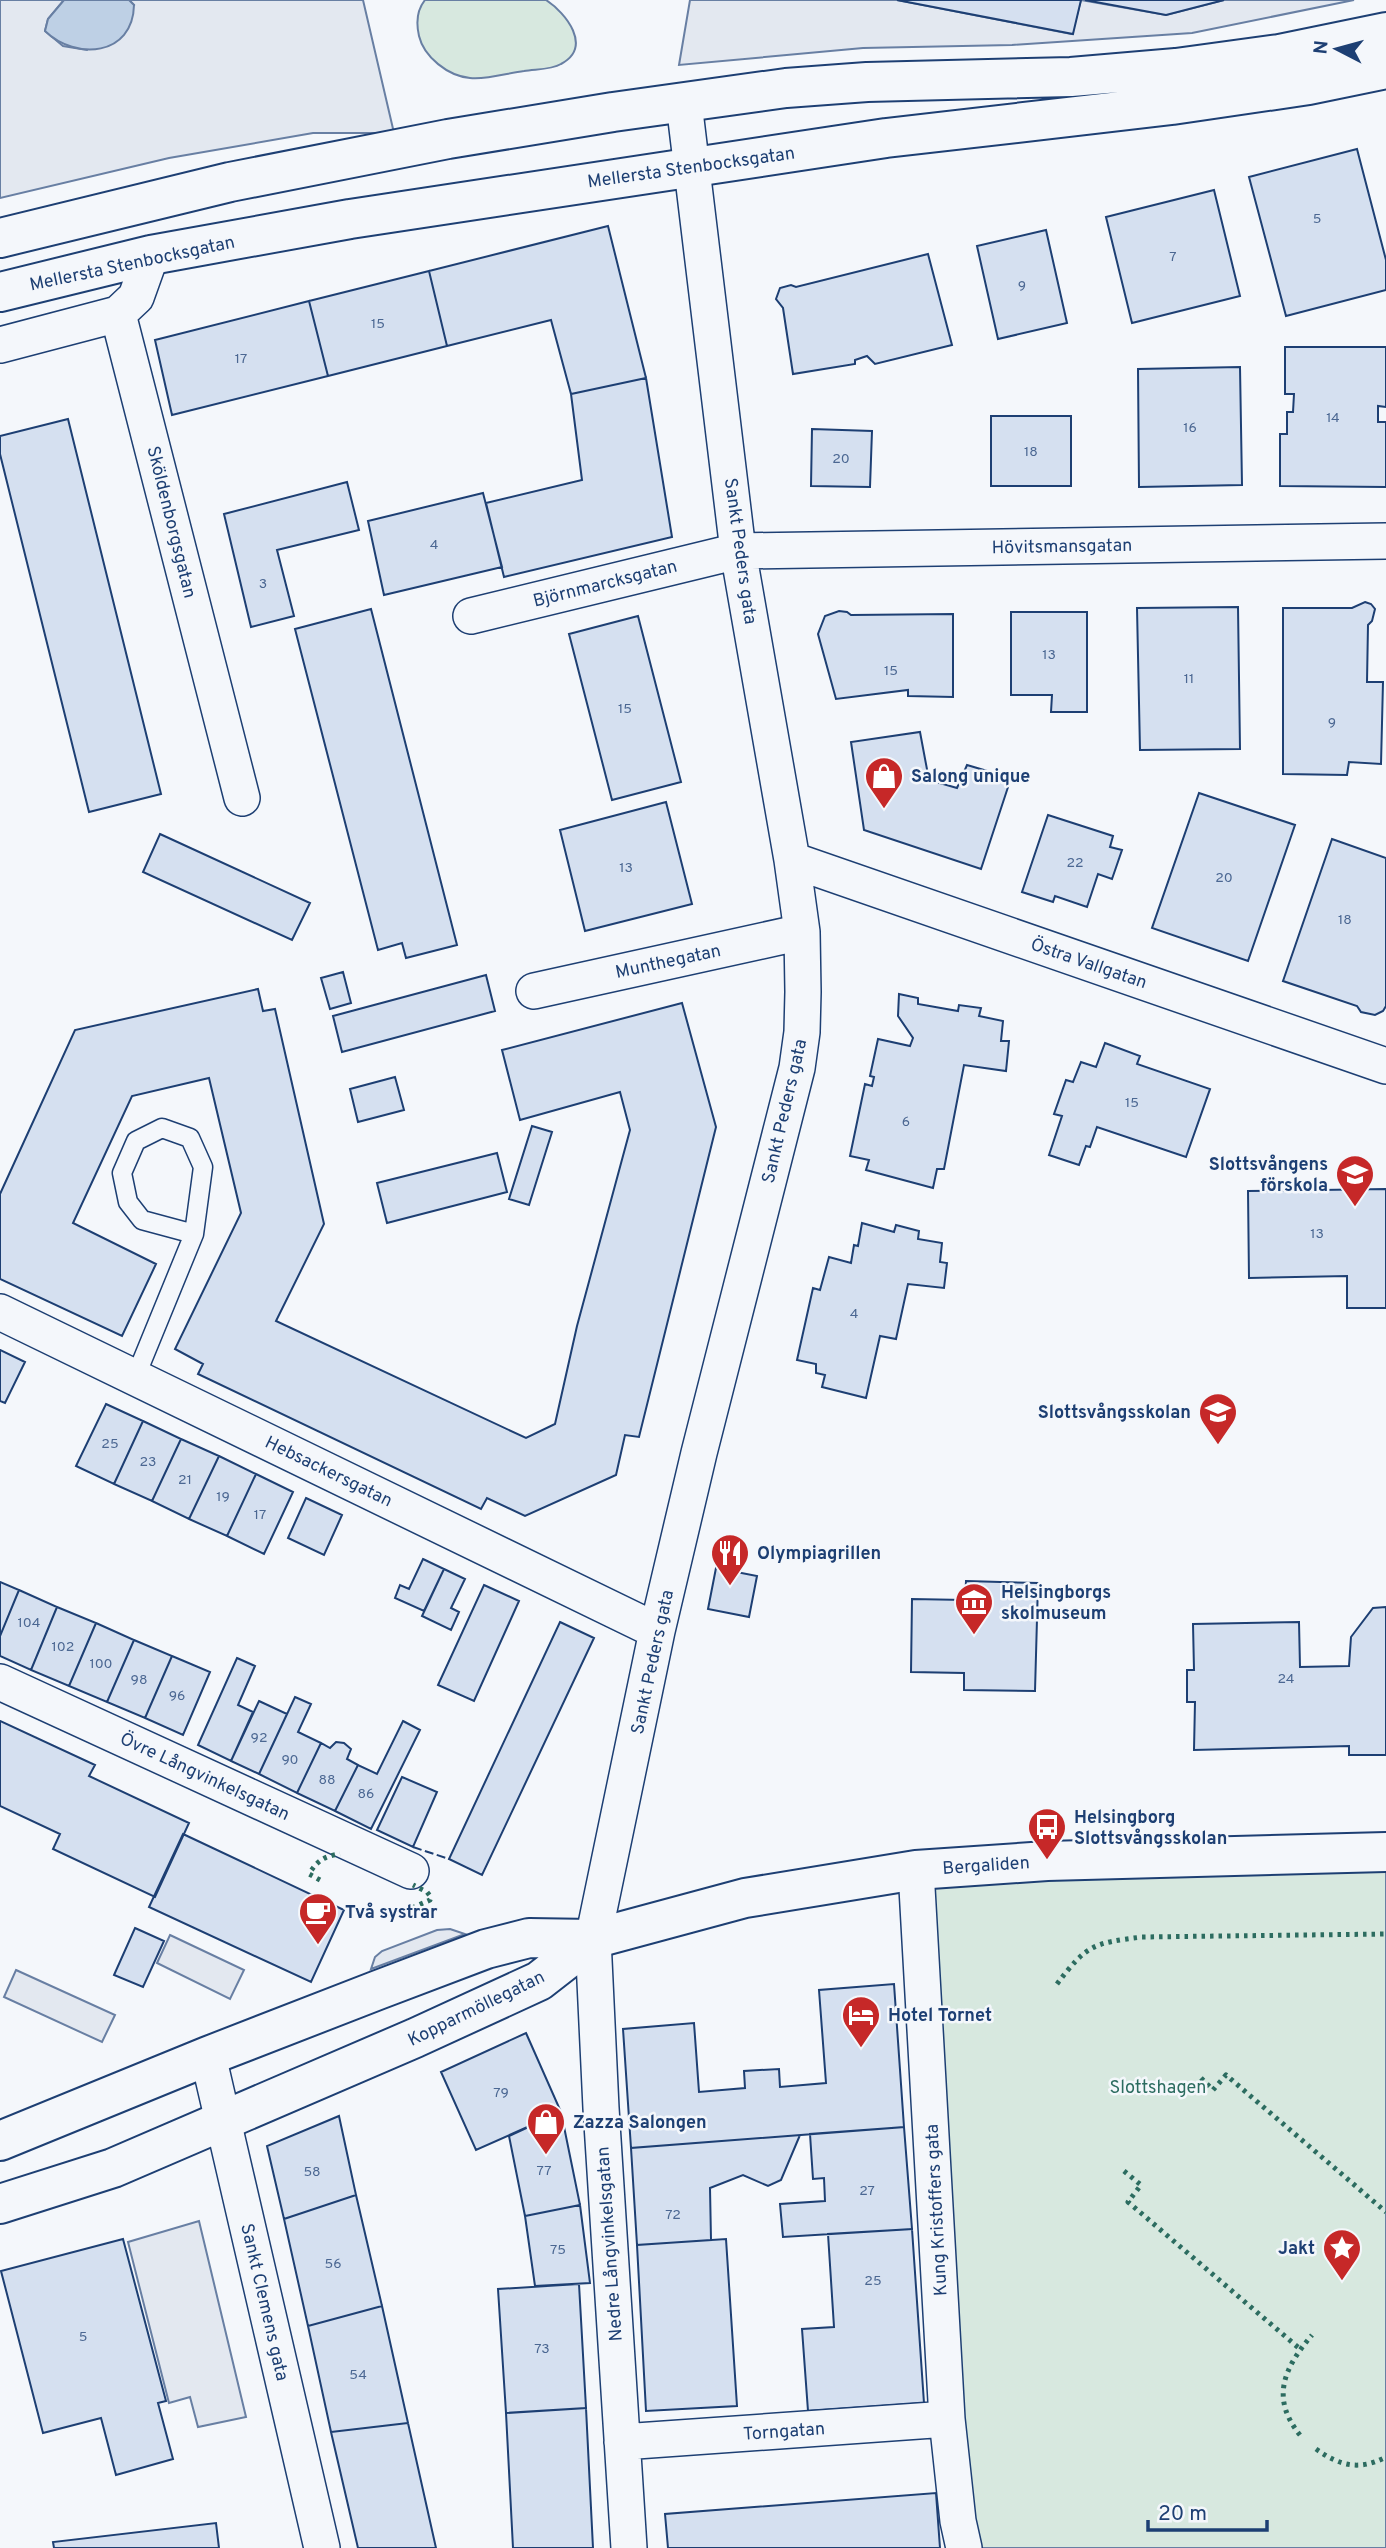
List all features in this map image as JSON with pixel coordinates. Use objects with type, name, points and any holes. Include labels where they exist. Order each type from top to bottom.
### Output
[{"type":"main road","points":[[0,238],[145,201],[345,159],[447,139],[684,103],[786,88],[867,82],[1071,77],[1176,68],[1279,54],[1386,33]]},
{"type":"main road","name":"Mellersta Stenbocksgatan","points":[[0,292],[151,255],[350,219],[886,138],[1172,105],[1309,85],[1386,69]]},
{"type":"main road","name":"Bergaliden","points":[[593,1939],[745,1898],[916,1870],[1047,1861],[1386,1852]]},
{"type":"main road","points":[[0,2141],[208,2056],[486,1949],[529,1938],[593,1939]]},
{"type":"main road","name":"Kopparmöllegatan","points":[[0,2204],[113,2168],[415,2038],[539,1980],[593,1939]]},
{"type":"street","name":"Sankt Peders gata","points":[[593,1939],[657,1631],[699,1453],[797,1068],[802,1032],[802,932],[738,551],[684,103]]},
{"type":"street","points":[[0,345],[118,314],[136,297],[151,255]]},
{"type":"street","name":"Sköldenborgsgatan","points":[[118,314],[242,798]]},
{"type":"street","name":"Hövitsmansgatan","points":[[738,551],[1386,541]]},
{"type":"street","name":"Björnmarcksgatan","points":[[471,616],[738,551]]},
{"type":"street","name":"Östra Vallgatan","points":[[792,860],[1386,1066]]},
{"type":"street","name":"Munthegatan","points":[[534,991],[802,932]]},
{"type":"street","name":"Hebsackersgatan","points":[[0,1312],[657,1631]]},
{"type":"street","name":"Övre Långvinkelsgatan","points":[[0,1682],[411,1871]]},
{"type":"street","name":"Kung Kristoffers gata","points":[[916,1870],[947,2419],[958,2521],[964,2548]]},
{"type":"street","name":"Nedre Långvinkelsgatan","points":[[593,1939],[600,2108],[629,2548]]},
{"type":"street","name":"Sankt Clemens gata","points":[[208,2056],[322,2548]]},
{"type":"street","name":"Torngatan","points":[[622,2442],[947,2419]]},
{"type":"lane","points":[[135,1378],[194,1234],[203,1167],[190,1138],[162,1128],[136,1141],[122,1173],[128,1202],[142,1220],[194,1234]]},
{"type":"green space","points":[[425,0],[546,0],[568,21],[576,40],[575,49],[570,57],[553,67],[483,78],[453,74],[438,64],[422,44],[417,22]]},
{"type":"green space","name":"Slottshagen","points":[[1386,1852],[1386,2548],[964,2548],[916,1870]]},
{"type":"shaded area","points":[[0,0],[64,0],[48,19],[45,31],[63,46],[87,50],[134,5],[129,0],[363,0],[394,133],[313,133],[169,158],[0,198]]},
{"type":"shaded area","points":[[690,0],[897,0],[1072,34],[1081,0],[1166,15],[1224,0],[1354,0],[1192,33],[1012,45],[863,48],[679,65]]},
{"type":"shaded area","points":[[450,1929],[465,1934],[371,1969],[375,1957],[382,1951],[437,1930]]},
{"type":"shaded area","points":[[170,1935],[244,1970],[230,1999],[157,1963]]},
{"type":"shaded area","points":[[16,1970],[115,2015],[102,2042],[4,1997]]},
{"type":"shaded area","points":[[199,2221],[246,2417],[198,2427],[190,2397],[169,2403],[128,2242]]},
{"type":"water","points":[[64,0],[129,0],[134,5],[131,22],[124,35],[114,44],[87,49],[72,47],[45,31],[48,19]]},
{"type":"building","points":[[897,0],[1081,0],[1073,34]]},
{"type":"building","points":[[1085,0],[1224,0],[1166,15]]},
{"type":"building","points":[[1357,149],[1386,260],[1386,290],[1286,316],[1249,177]]},
{"type":"building","points":[[1214,190],[1240,296],[1132,323],[1106,217]]},
{"type":"building","points":[[608,226],[646,378],[571,394],[551,320],[447,346],[429,271]]},
{"type":"building","points":[[1046,230],[1067,323],[998,339],[977,246]]},
{"type":"building","points":[[928,254],[952,345],[875,364],[867,356],[855,360],[855,364],[793,374],[783,308],[776,299],[780,288],[791,285],[796,287]]},
{"type":"building","points":[[429,271],[447,346],[328,376],[309,301]]},
{"type":"building","points":[[309,301],[328,376],[172,415],[155,340]]},
{"type":"building","points":[[1285,347],[1386,347],[1386,407],[1378,406],[1378,422],[1386,422],[1386,487],[1280,486],[1280,434],[1287,434],[1287,412],[1293,412],[1294,394],[1285,394]]},
{"type":"building","points":[[1240,367],[1242,485],[1139,487],[1138,369]]},
{"type":"building","points":[[646,378],[672,537],[504,577],[486,503],[582,480],[571,394]]},
{"type":"building","points":[[991,416],[1071,416],[1071,486],[991,486]]},
{"type":"building","points":[[68,419],[161,794],[89,812],[0,454],[0,436]]},
{"type":"building","points":[[812,429],[872,431],[870,487],[811,486]]},
{"type":"building","points":[[347,482],[359,530],[277,550],[294,616],[251,627],[224,514]]},
{"type":"building","points":[[483,493],[502,567],[384,595],[368,521]]},
{"type":"building","points":[[1365,602],[1375,609],[1368,625],[1367,682],[1383,682],[1381,764],[1349,762],[1347,775],[1283,774],[1283,608],[1352,608]]},
{"type":"building","points":[[1238,607],[1240,749],[1140,750],[1137,608]]},
{"type":"building","points":[[371,609],[457,945],[406,958],[402,943],[378,950],[295,629]]},
{"type":"building","points":[[839,611],[851,615],[953,614],[953,697],[908,696],[908,690],[836,699],[818,634],[825,616]]},
{"type":"building","points":[[1011,612],[1087,612],[1087,712],[1051,712],[1052,695],[1011,695]]},
{"type":"building","points":[[638,616],[681,782],[612,800],[569,634]]},
{"type":"building","points":[[920,732],[929,780],[957,788],[967,765],[1011,778],[981,869],[864,830],[851,742]]},
{"type":"building","points":[[1199,793],[1295,825],[1248,961],[1152,928]]},
{"type":"building","points":[[666,802],[692,904],[585,931],[560,830]]},
{"type":"building","points":[[1048,815],[1113,836],[1110,847],[1122,850],[1112,879],[1098,874],[1087,907],[1055,896],[1053,902],[1022,892]]},
{"type":"building","points":[[160,834],[310,903],[292,940],[143,872]]},
{"type":"building","points":[[1332,839],[1386,858],[1386,1006],[1375,1015],[1361,1012],[1357,1006],[1283,981]]},
{"type":"building","points":[[343,972],[351,1003],[330,1009],[321,978]]},
{"type":"building","points":[[486,975],[495,1011],[342,1052],[333,1016]]},
{"type":"building","points":[[258,989],[263,1011],[275,1009],[324,1224],[276,1321],[526,1438],[555,1424],[577,1326],[630,1130],[620,1092],[520,1120],[502,1050],[682,1003],[716,1127],[639,1437],[625,1435],[616,1475],[525,1516],[487,1498],[481,1509],[198,1374],[203,1364],[175,1349],[241,1213],[209,1078],[132,1096],[73,1223],[156,1264],[122,1336],[0,1279],[0,1194],[75,1030]]},
{"type":"building","points":[[899,994],[918,998],[918,1004],[958,1011],[959,1005],[981,1008],[979,1016],[1003,1021],[1001,1041],[1009,1041],[1006,1071],[964,1065],[944,1169],[937,1169],[933,1188],[866,1170],[869,1160],[850,1156],[865,1084],[872,1086],[874,1077],[870,1076],[878,1039],[910,1046],[913,1038],[898,1016]]},
{"type":"building","points":[[1105,1043],[1140,1056],[1137,1064],[1210,1089],[1186,1157],[1097,1127],[1090,1147],[1086,1146],[1079,1165],[1049,1155],[1062,1116],[1054,1114],[1066,1080],[1073,1082],[1081,1062],[1096,1067]]},
{"type":"building","points":[[395,1077],[404,1110],[358,1122],[350,1089]]},
{"type":"building","points":[[532,1126],[552,1132],[529,1205],[509,1199]]},
{"type":"building","points":[[497,1153],[507,1192],[387,1223],[377,1183]]},
{"type":"building","points":[[1386,1189],[1386,1308],[1347,1308],[1347,1276],[1249,1278],[1248,1191]]},
{"type":"building","points":[[862,1223],[894,1232],[896,1225],[919,1231],[918,1239],[942,1243],[940,1262],[947,1263],[944,1288],[908,1284],[896,1339],[880,1336],[866,1398],[822,1387],[825,1375],[816,1373],[816,1364],[797,1360],[813,1288],[820,1290],[829,1257],[851,1263],[854,1245],[858,1246]]},
{"type":"building","points":[[0,1350],[25,1362],[5,1403],[0,1401]]},
{"type":"building","points":[[106,1404],[143,1421],[114,1484],[76,1466]]},
{"type":"building","points":[[143,1421],[181,1439],[152,1501],[114,1484]]},
{"type":"building","points":[[181,1439],[219,1456],[189,1519],[152,1501]]},
{"type":"building","points":[[219,1456],[256,1474],[227,1536],[189,1519]]},
{"type":"building","points":[[256,1474],[293,1492],[264,1554],[227,1536]]},
{"type":"building","points":[[306,1498],[342,1515],[324,1555],[288,1538]]},
{"type":"building","points":[[423,1559],[444,1569],[424,1611],[395,1598],[400,1585],[409,1589]]},
{"type":"building","points":[[716,1568],[757,1576],[749,1617],[708,1609]]},
{"type":"building","points":[[444,1569],[465,1579],[451,1608],[459,1612],[451,1630],[422,1616]]},
{"type":"building","name":"Helsingborgs skolmuseum","points":[[966,1581],[1038,1583],[1035,1691],[964,1690],[964,1673],[911,1672],[912,1599],[965,1600]]},
{"type":"building","points":[[0,1582],[19,1590],[0,1636]]},
{"type":"building","points":[[484,1585],[519,1601],[474,1701],[438,1685]]},
{"type":"building","points":[[19,1590],[57,1607],[31,1670],[0,1656],[0,1636]]},
{"type":"building","points":[[57,1607],[96,1623],[69,1686],[31,1670]]},
{"type":"building","points":[[1386,1607],[1386,1755],[1349,1755],[1349,1746],[1194,1750],[1195,1702],[1187,1702],[1187,1670],[1194,1670],[1193,1624],[1299,1622],[1300,1667],[1349,1666],[1351,1637],[1373,1608]]},
{"type":"building","points":[[560,1622],[594,1638],[482,1875],[449,1859]]},
{"type":"building","points":[[96,1623],[134,1640],[107,1702],[69,1686]]},
{"type":"building","points":[[134,1640],[172,1656],[145,1718],[107,1702]]},
{"type":"building","points":[[172,1656],[210,1672],[183,1735],[145,1718]]},
{"type":"building","points":[[237,1658],[255,1666],[238,1705],[253,1712],[231,1761],[198,1745]]},
{"type":"building","points":[[295,1697],[311,1704],[298,1732],[321,1743],[297,1793],[259,1774]]},
{"type":"building","points":[[259,1701],[287,1714],[259,1774],[231,1761]]},
{"type":"building","points":[[0,1721],[95,1765],[89,1776],[189,1823],[155,1897],[53,1849],[60,1834],[0,1806]]},
{"type":"building","points":[[403,1721],[420,1730],[371,1829],[335,1811],[358,1765],[377,1774]]},
{"type":"building","points":[[336,1742],[344,1743],[351,1749],[347,1759],[358,1765],[335,1811],[297,1793],[321,1743],[330,1748]]},
{"type":"building","points":[[402,1777],[437,1792],[413,1847],[377,1830]]},
{"type":"building","points":[[183,1834],[344,1910],[311,1982],[149,1907]]},
{"type":"building","points":[[135,1928],[164,1941],[143,1987],[114,1975]]},
{"type":"building","name":"Hotel Tornet","points":[[894,1984],[904,2127],[631,2148],[623,2029],[694,2023],[699,2092],[745,2088],[744,2071],[779,2069],[780,2087],[826,2083],[819,1990]]},
{"type":"building","points":[[526,2033],[561,2112],[476,2150],[441,2072]]},
{"type":"building","points":[[561,2112],[580,2205],[525,2216],[509,2136]]},
{"type":"building","points":[[339,2116],[356,2195],[284,2219],[267,2146]]},
{"type":"building","points":[[904,2127],[912,2229],[783,2237],[780,2204],[825,2201],[824,2178],[813,2179],[810,2134]]},
{"type":"building","points":[[800,2135],[781,2180],[768,2186],[743,2175],[710,2188],[711,2240],[637,2245],[631,2148]]},
{"type":"building","points":[[356,2195],[382,2306],[308,2326],[284,2219]]},
{"type":"building","points":[[580,2205],[590,2283],[535,2286],[525,2216]]},
{"type":"building","points":[[912,2229],[924,2403],[808,2411],[802,2329],[834,2327],[828,2234]]},
{"type":"building","points":[[123,2239],[166,2401],[158,2403],[173,2459],[116,2475],[101,2418],[43,2433],[1,2271]]},
{"type":"building","points":[[726,2239],[737,2406],[646,2411],[637,2245]]},
{"type":"building","points":[[579,2284],[586,2408],[506,2413],[498,2289]]},
{"type":"building","points":[[382,2306],[408,2423],[331,2432],[308,2326]]},
{"type":"building","points":[[586,2408],[593,2548],[513,2548],[506,2413]]},
{"type":"building","points":[[408,2423],[436,2548],[358,2548],[331,2432]]},
{"type":"building","points":[[936,2493],[940,2548],[668,2548],[665,2514]]},
{"type":"building","points":[[216,2523],[219,2548],[54,2548],[53,2542]]},
{"type":"hedge","points":[[320,1880],[309,1874],[312,1869],[325,1858],[340,1854]]},
{"type":"hedge","points":[[412,1908],[431,1897],[413,1885]]},
{"type":"hedge","points":[[1057,1984],[1084,1953],[1102,1944],[1126,1939],[1386,1934]]},
{"type":"hedge","points":[[1201,2078],[1213,2090],[1226,2075],[1386,2212]]},
{"type":"hedge","points":[[1124,2171],[1141,2185],[1128,2202],[1300,2349]]},
{"type":"hedge","points":[[1300,2435],[1285,2408],[1284,2384],[1294,2359],[1312,2335]]},
{"type":"hedge","points":[[1316,2449],[1350,2465],[1367,2464],[1386,2457]]},
{"type":"fence","points":[[413,1847],[449,1859]]},
{"type":"place","name":"Salong unique","points":[[884,810]]},
{"type":"place","name":"Slottsvångens förskola","points":[[1355,1208]]},
{"type":"place","name":"Slottsvångsskolan","points":[[1218,1446]]},
{"type":"place","name":"Olympiagrillen","points":[[730,1587]]},
{"type":"place","name":"Helsingborgs skolmuseum","points":[[974,1636]]},
{"type":"place","name":"Helsingborg Slottsvångsskolan","points":[[1047,1861]]},
{"type":"place","name":"Två systrar","points":[[318,1946]]},
{"type":"place","name":"Hotel Tornet","points":[[861,2049]]},
{"type":"place","name":"Zazza Salongen","points":[[546,2156]]},
{"type":"place","name":"Jakt","points":[[1342,2282]]}]
